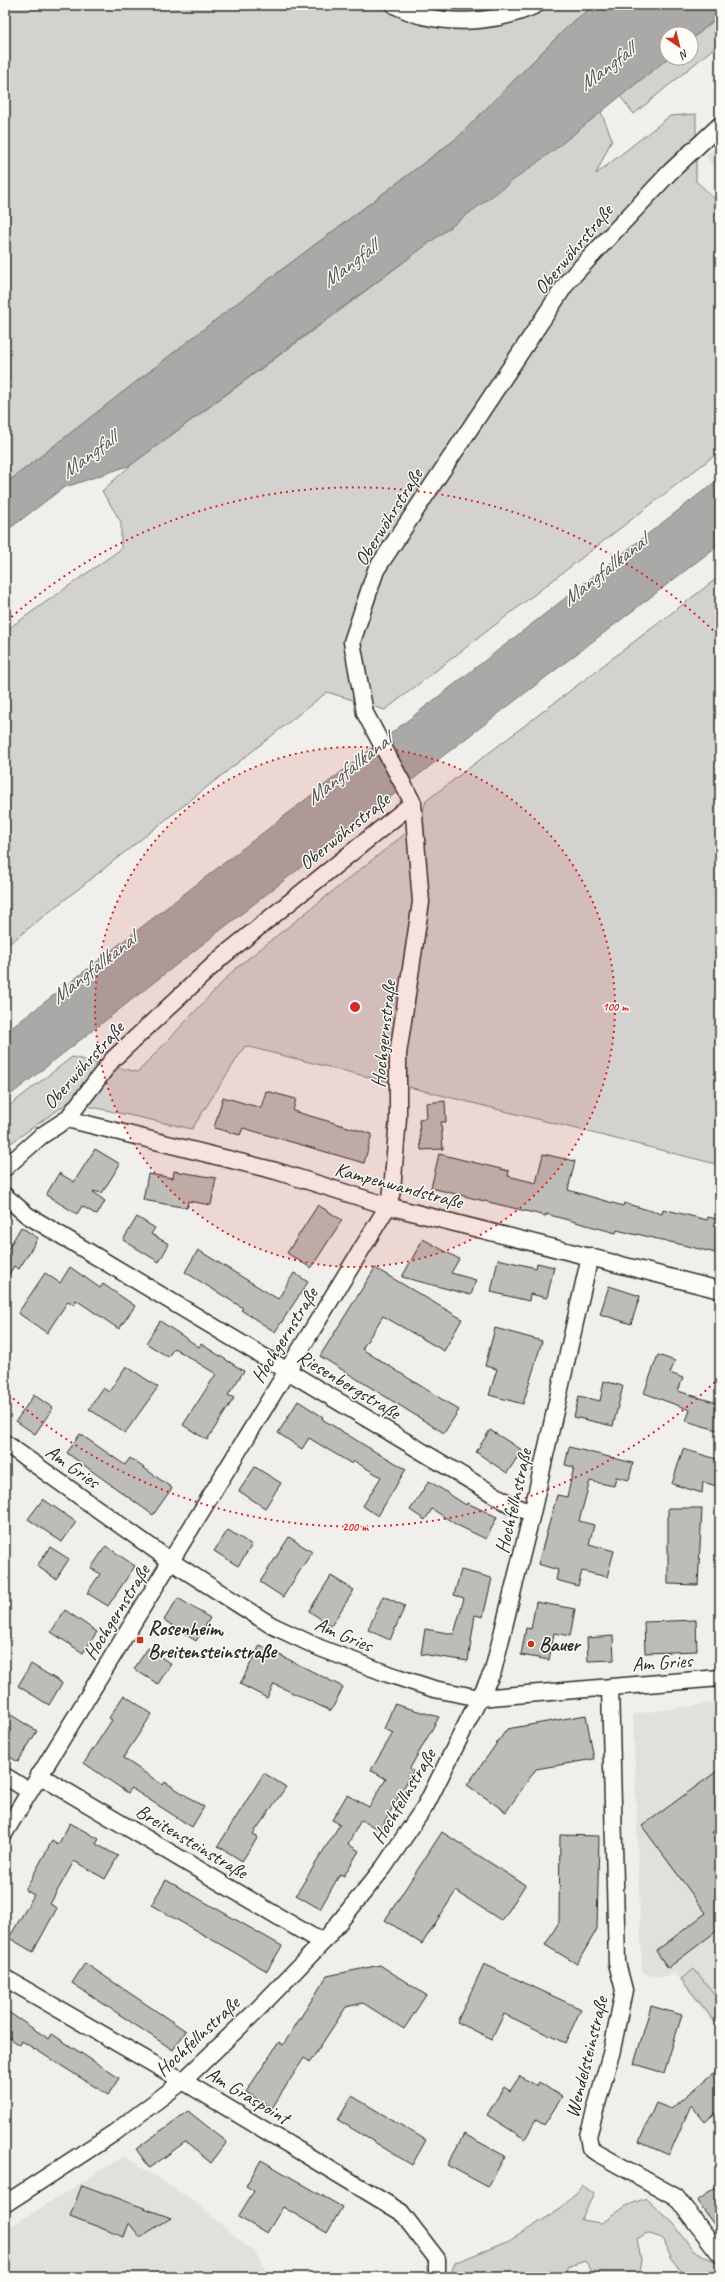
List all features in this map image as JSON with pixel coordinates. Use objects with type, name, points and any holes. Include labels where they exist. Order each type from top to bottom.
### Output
[{"type":"street","points":[[394,5],[423,16],[471,21],[500,18],[536,5]]},
{"type":"street","name":"Oberwöhrstraße","points":[[5,1168],[42,1136],[67,1119],[113,1059],[223,956],[411,800],[365,713],[352,642],[376,570],[568,281],[670,172],[720,125]]},
{"type":"street","name":"Hochgernstraße","points":[[5,1832],[29,1790],[172,1562],[286,1371],[388,1206],[392,1191],[398,1118],[398,1054],[421,902],[411,800]]},
{"type":"street","name":"Kampenwandstraße","points":[[67,1119],[276,1172],[388,1206],[720,1290]]},
{"type":"street","name":"Riesenbergstraße","points":[[5,1196],[27,1215],[286,1371],[513,1506],[532,1512]]},
{"type":"street","name":"Hochfellnstraße","points":[[5,2204],[114,2133],[183,2081],[256,2011],[324,1941],[384,1867],[426,1805],[493,1671],[532,1512],[590,1256]]},
{"type":"street","name":"Am Gries","points":[[5,1443],[172,1562],[271,1625],[320,1648],[388,1674],[434,1689],[480,1698],[720,1678]]},
{"type":"street","name":"Wendelsteinstraße","points":[[610,1687],[616,1962],[624,1990],[612,2050],[588,2136],[590,2148],[676,2197],[720,2254]]},
{"type":"street","name":"Breitensteinstraße","points":[[39,1775],[311,1936],[324,1941]]},
{"type":"street","points":[[5,1776],[29,1790]]},
{"type":"street","name":"Am Graspoint","points":[[5,1978],[183,2081],[401,2212],[437,2259],[437,2277]]},
{"type":"shaded area","points":[[5,5],[594,5],[567,27],[457,138],[236,304],[5,484]]},
{"type":"shaded area","points":[[720,15],[720,43],[699,60],[699,33]]},
{"type":"shaded area","points":[[659,65],[692,66],[634,114],[620,96]]},
{"type":"shaded area","points":[[601,112],[612,139],[596,174],[670,116],[696,114],[696,181],[720,204],[720,451],[385,710],[327,692],[5,947],[5,631],[121,549],[121,522],[102,491],[131,465],[334,315]]},
{"type":"shaded area","points":[[720,143],[720,173],[705,156]]},
{"type":"shaded area","points":[[720,576],[720,1165],[245,1046],[192,1129],[69,1102],[5,1147],[5,1109],[72,1057],[138,1072],[235,969],[420,822],[426,801]]},
{"type":"shaded area","points":[[720,1702],[720,2031],[674,1973],[660,1978],[642,1972],[633,1714]]},
{"type":"shaded area","points":[[694,1969],[720,2001],[720,2028],[681,1979]]},
{"type":"shaded area","points":[[124,2156],[194,2201],[256,2254],[269,2277],[5,2277],[5,2230]]},
{"type":"shaded area","points":[[582,2185],[594,2194],[581,2220],[602,2223],[626,2206],[646,2198],[674,2224],[692,2249],[720,2265],[720,2277],[672,2277],[681,2271],[671,2258],[662,2238],[647,2233],[637,2239],[641,2260],[639,2273],[629,2277],[596,2277],[585,2261],[567,2267],[566,2277],[448,2277],[454,2263],[509,2241],[562,2208]]},
{"type":"water","name":"Mangfall","points":[[594,5],[642,5],[640,10],[654,5],[720,5],[720,15],[699,33],[699,26],[659,26],[659,65],[554,150],[131,465],[63,488],[5,532],[5,484],[236,304],[457,138],[567,27]]},
{"type":"water","name":"Mangfallkanal","points":[[720,478],[720,544],[439,759],[5,1099],[5,1033]]},
{"type":"building","points":[[266,1091],[296,1099],[293,1111],[372,1134],[364,1163],[243,1128],[240,1135],[214,1128],[223,1097],[261,1108]]},
{"type":"building","points":[[445,1101],[446,1122],[441,1122],[443,1149],[421,1150],[419,1119],[427,1118],[426,1103]]},
{"type":"building","points":[[95,1149],[120,1164],[102,1193],[92,1191],[105,1201],[97,1215],[82,1206],[77,1214],[46,1195],[59,1173],[74,1182]]},
{"type":"building","points":[[439,1154],[509,1171],[508,1176],[536,1183],[543,1154],[575,1161],[568,1190],[623,1206],[624,1203],[662,1214],[663,1209],[707,1220],[708,1217],[720,1220],[720,1254],[637,1234],[617,1230],[616,1233],[546,1214],[546,1216],[431,1188]]},
{"type":"building","points":[[174,1171],[216,1178],[211,1205],[188,1201],[187,1208],[143,1200],[148,1174],[173,1178]]},
{"type":"building","points":[[318,1205],[342,1220],[311,1268],[287,1253]]},
{"type":"building","points":[[137,1217],[155,1228],[151,1234],[169,1244],[159,1262],[123,1240]]},
{"type":"building","points":[[21,1227],[38,1238],[19,1269],[14,1266],[5,1281],[5,1254]]},
{"type":"building","points":[[423,1239],[459,1259],[451,1273],[476,1280],[471,1295],[402,1277]]},
{"type":"building","points":[[198,1250],[278,1299],[294,1273],[308,1282],[275,1332],[241,1310],[243,1308],[185,1272]]},
{"type":"building","points":[[498,1259],[536,1268],[537,1263],[554,1267],[547,1298],[530,1294],[529,1301],[491,1292]]},
{"type":"building","points":[[70,1267],[100,1288],[103,1284],[135,1306],[119,1329],[76,1300],[74,1305],[68,1301],[47,1333],[18,1313],[45,1273],[60,1283]]},
{"type":"building","points":[[375,1268],[462,1319],[444,1351],[383,1316],[362,1349],[459,1410],[444,1433],[320,1356]]},
{"type":"building","points":[[609,1286],[640,1296],[631,1324],[600,1314]]},
{"type":"building","points":[[160,1321],[199,1347],[201,1344],[244,1371],[228,1395],[234,1398],[207,1440],[183,1425],[216,1374],[174,1348],[168,1357],[146,1343]]},
{"type":"building","points":[[495,1328],[542,1341],[523,1404],[489,1395],[497,1369],[485,1366]]},
{"type":"building","points":[[658,1355],[675,1361],[670,1373],[683,1378],[678,1391],[720,1404],[720,1431],[686,1421],[690,1410],[644,1393]]},
{"type":"building","points":[[126,1366],[158,1387],[125,1433],[89,1409],[103,1388],[109,1392]]},
{"type":"building","points":[[604,1381],[623,1386],[613,1426],[574,1417],[579,1396],[600,1401]]},
{"type":"building","points":[[34,1395],[53,1408],[35,1434],[16,1421]]},
{"type":"building","points":[[298,1401],[323,1417],[322,1419],[406,1469],[378,1516],[363,1506],[381,1477],[354,1461],[352,1464],[309,1438],[302,1449],[278,1433]]},
{"type":"building","points":[[490,1430],[522,1450],[507,1473],[476,1452]]},
{"type":"building","points":[[80,1434],[125,1465],[130,1458],[172,1488],[153,1515],[67,1453]]},
{"type":"building","points":[[569,1447],[633,1463],[629,1480],[616,1477],[614,1486],[590,1481],[579,1521],[594,1525],[589,1544],[614,1551],[607,1577],[582,1571],[578,1586],[556,1580],[558,1570],[538,1564],[557,1495],[567,1497],[574,1467],[565,1465]]},
{"type":"building","points":[[683,1449],[720,1460],[720,1487],[703,1482],[702,1493],[672,1484]]},
{"type":"building","points":[[255,1467],[281,1483],[265,1508],[239,1491]]},
{"type":"building","points":[[429,1481],[466,1505],[467,1503],[497,1517],[486,1539],[457,1525],[432,1509],[425,1520],[410,1510]]},
{"type":"building","points":[[43,1499],[76,1522],[62,1542],[28,1519]]},
{"type":"building","points":[[668,1508],[702,1508],[698,1585],[668,1584]]},
{"type":"building","points":[[228,1530],[252,1545],[238,1566],[214,1551]]},
{"type":"building","points":[[289,1537],[312,1552],[283,1597],[260,1582]]},
{"type":"building","points":[[106,1546],[135,1566],[108,1606],[87,1593],[100,1574],[91,1568]]},
{"type":"building","points":[[50,1547],[69,1559],[56,1579],[37,1566]]},
{"type":"building","points":[[461,1570],[492,1578],[483,1617],[475,1615],[468,1661],[421,1654],[425,1629],[454,1634],[464,1598],[454,1595]]},
{"type":"building","points":[[331,1576],[354,1590],[331,1626],[309,1611]]},
{"type":"building","points":[[383,1596],[405,1606],[390,1640],[368,1630]]},
{"type":"building","points":[[178,1598],[210,1618],[196,1641],[164,1620]]},
{"type":"building","points":[[536,1602],[575,1609],[570,1636],[554,1633],[549,1660],[521,1655],[526,1628],[531,1629]]},
{"type":"building","points":[[65,1610],[97,1632],[83,1653],[51,1632]]},
{"type":"building","points":[[696,1620],[697,1651],[645,1653],[644,1622]]},
{"type":"building","points":[[613,1636],[614,1660],[588,1661],[587,1638]]},
{"type":"building","points":[[260,1645],[343,1687],[331,1711],[274,1684],[267,1698],[240,1684]]},
{"type":"building","points":[[148,1648],[171,1664],[158,1684],[134,1669]]},
{"type":"building","points":[[31,1664],[62,1683],[49,1705],[18,1686]]},
{"type":"building","points":[[124,1695],[152,1714],[123,1758],[163,1785],[165,1782],[204,1807],[192,1827],[131,1788],[128,1793],[84,1763],[112,1720],[109,1718]]},
{"type":"building","points":[[394,1704],[439,1717],[410,1768],[413,1771],[380,1830],[361,1820],[348,1844],[359,1851],[344,1876],[340,1874],[320,1909],[296,1895],[340,1824],[332,1820],[347,1795],[369,1807],[386,1779],[371,1770],[393,1733],[384,1729]]},
{"type":"building","points":[[11,1715],[37,1731],[18,1762],[5,1754],[5,1724]]},
{"type":"building","points":[[586,1715],[594,1759],[536,1769],[506,1812],[467,1785],[507,1729]]},
{"type":"building","points":[[720,1769],[720,1826],[712,1832],[720,1843],[720,1932],[718,1930],[668,1968],[656,1951],[706,1913],[642,1826]]},
{"type":"building","points":[[264,1773],[286,1787],[253,1834],[258,1837],[242,1861],[218,1846]]},
{"type":"building","points":[[70,1823],[99,1839],[96,1844],[118,1856],[105,1879],[74,1861],[50,1904],[57,1908],[33,1952],[9,1938],[34,1895],[25,1890],[52,1841],[58,1845]]},
{"type":"building","points":[[442,1832],[525,1885],[502,1921],[456,1891],[422,1944],[385,1920]]},
{"type":"building","points":[[560,1835],[599,1836],[597,1929],[577,1964],[545,1945],[559,1922]]},
{"type":"building","points":[[166,1880],[282,1946],[267,1971],[151,1905]]},
{"type":"building","points":[[85,1963],[186,2031],[173,2050],[72,1983]]},
{"type":"building","points":[[484,1964],[581,2009],[565,2043],[504,2014],[492,2039],[457,2022]]},
{"type":"building","points":[[380,1965],[426,1995],[404,2029],[363,2003],[346,2007],[310,2062],[304,2058],[272,2108],[246,2092],[279,2042],[283,2045],[327,1976]]},
{"type":"building","points":[[651,2006],[682,2015],[664,2073],[634,2064]]},
{"type":"building","points":[[5,2010],[49,2039],[52,2034],[119,2078],[108,2095],[22,2041],[20,2045],[5,2035]]},
{"type":"building","points":[[720,2068],[720,2109],[705,2122],[691,2105],[669,2155],[639,2142],[656,2103],[671,2109]]},
{"type":"building","points":[[520,2076],[537,2086],[539,2082],[562,2097],[544,2125],[536,2120],[525,2139],[487,2115],[504,2087],[510,2091]]},
{"type":"building","points":[[352,2096],[426,2140],[412,2165],[338,2120]]},
{"type":"building","points":[[188,2111],[227,2142],[211,2163],[185,2142],[150,2168],[136,2149]]},
{"type":"building","points":[[464,2134],[505,2156],[488,2187],[447,2165]]},
{"type":"building","points":[[261,2160],[342,2207],[327,2233],[283,2207],[267,2233],[238,2217],[254,2191],[246,2186]]},
{"type":"building","points":[[82,2185],[171,2218],[140,2237],[129,2223],[124,2237],[70,2216]]},
{"type":"building","points":[[720,2185],[720,2233],[697,2201]]},
{"type":"place","name":"Rosenheim, Breitensteinstraße","points":[[140,1640]]},
{"type":"place","name":"Bauer","points":[[531,1644]]}]
